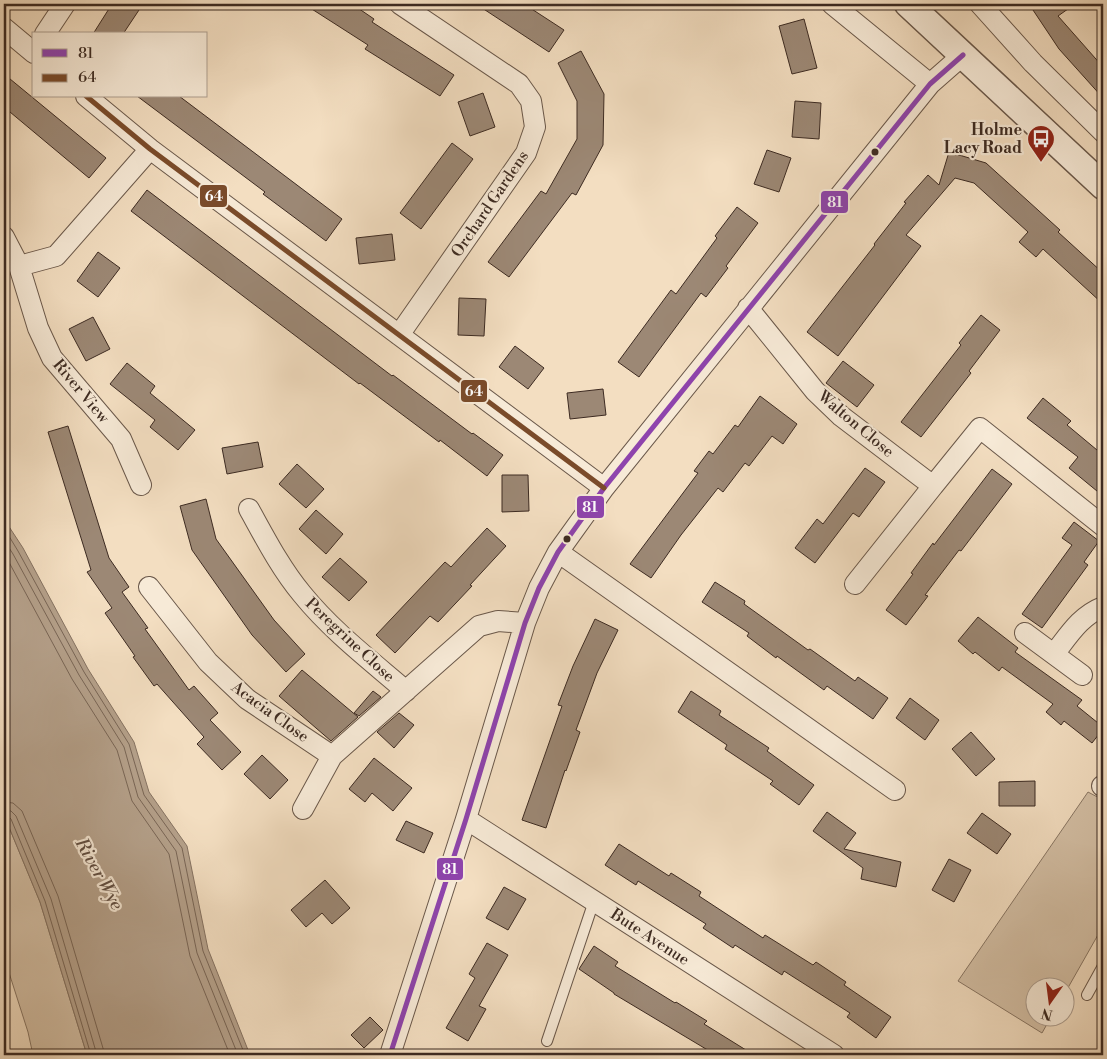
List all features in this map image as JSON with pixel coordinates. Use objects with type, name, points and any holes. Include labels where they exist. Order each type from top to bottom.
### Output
[{"type":"street","points":[[46,32],[65,4]]},
{"type":"street","name":"Orchard Gardens","points":[[399,335],[526,153],[535,127],[531,101],[519,84],[400,4]]},
{"type":"street","points":[[832,4],[930,84]]},
{"type":"street","points":[[908,4],[1103,186]]},
{"type":"street","points":[[980,4],[1033,63],[1103,132]]},
{"type":"street","points":[[4,28],[32,51]]},
{"type":"street","points":[[390,1055],[466,819],[525,623],[539,588],[558,552],[604,488],[930,84],[963,56]]},
{"type":"street","points":[[88,98],[150,149],[604,488]]},
{"type":"street","points":[[19,266],[56,256],[150,149]]},
{"type":"street","name":"River View","points":[[4,237],[19,266],[38,328],[52,358],[121,439],[141,485]]},
{"type":"street","name":"Walton Close","points":[[748,308],[815,391],[841,416],[933,486]]},
{"type":"street","points":[[855,584],[980,428],[1103,526]]},
{"type":"street","name":"Peregrine Close","points":[[249,509],[267,543],[301,594],[334,629],[406,691]]},
{"type":"street","points":[[558,552],[895,790]]},
{"type":"street","name":"Acacia Close","points":[[149,588],[208,662],[247,699],[332,756]]},
{"type":"street","points":[[1054,654],[1077,624],[1092,612],[1103,607]]},
{"type":"street","points":[[303,809],[332,756],[479,626],[498,621],[525,623]]},
{"type":"street","points":[[1025,632],[1082,675]]},
{"type":"street","name":"Bute Avenue","points":[[466,819],[834,1055]]},
{"type":"lane","points":[[547,1041],[594,901]]},
{"type":"lane","points":[[1086,995],[1103,966]]},
{"type":"shaded area","points":[[1088,792],[1103,800],[1103,926],[1074,977],[1024,976],[1024,1022],[958,981]]},
{"type":"shaded area","points":[[4,815],[40,902],[87,1055],[33,1055],[28,1032],[4,957]]},
{"type":"shaded area","points":[[1031,1026],[1046,1026],[1042,1033]]},
{"type":"water","name":"River Wye","points":[[4,519],[23,548],[88,669],[134,742],[149,792],[187,846],[208,949],[250,1055],[87,1055],[40,902],[4,815]]},
{"type":"building","points":[[112,4],[143,4],[124,32],[94,32]]},
{"type":"building","points":[[304,4],[352,4],[374,19],[372,22],[454,75],[440,96],[365,49],[368,45]]},
{"type":"building","points":[[476,4],[524,4],[564,30],[549,52]]},
{"type":"building","points":[[1029,4],[1075,4],[1058,16],[1103,67],[1103,98],[1059,49]]},
{"type":"building","points":[[804,19],[817,68],[792,74],[779,26]]},
{"type":"building","points":[[581,51],[604,94],[603,145],[576,195],[572,193],[509,277],[488,262],[541,191],[546,194],[577,139],[577,101],[558,63]]},
{"type":"building","points":[[4,74],[106,158],[89,178],[4,107]]},
{"type":"building","points":[[483,93],[495,127],[470,136],[458,102]]},
{"type":"building","points":[[140,98],[182,98],[342,219],[326,241],[263,194],[265,192]]},
{"type":"building","points":[[795,101],[821,103],[819,139],[792,137]]},
{"type":"building","points":[[452,143],[473,159],[421,229],[400,213]]},
{"type":"building","points":[[767,150],[791,158],[779,192],[754,184]]},
{"type":"building","points":[[949,152],[986,163],[1060,230],[1058,232],[1103,273],[1103,304],[1043,249],[1036,257],[1019,242],[1028,232],[974,183],[955,178],[906,235],[921,246],[838,356],[807,332],[875,245],[906,203],[904,202],[928,175],[939,185]]},
{"type":"building","points":[[147,190],[392,376],[503,455],[487,476],[440,440],[439,442],[359,384],[131,211]]},
{"type":"building","points":[[737,207],[758,223],[706,297],[701,293],[639,377],[618,362],[671,290],[676,294]]},
{"type":"building","points":[[392,234],[395,260],[359,264],[356,238]]},
{"type":"building","points":[[98,252],[120,268],[98,297],[77,281]]},
{"type":"building","points":[[459,298],[486,299],[484,336],[458,335]]},
{"type":"building","points":[[981,315],[1000,330],[969,371],[971,373],[921,437],[901,422],[961,345],[959,343]]},
{"type":"building","points":[[93,317],[110,349],[86,361],[69,329]]},
{"type":"building","points":[[515,346],[544,368],[528,389],[499,367]]},
{"type":"building","points":[[843,361],[874,385],[857,407],[826,383]]},
{"type":"building","points":[[127,363],[155,386],[150,393],[195,430],[178,450],[150,427],[155,420],[110,384]]},
{"type":"building","points":[[603,389],[606,415],[570,419],[567,393]]},
{"type":"building","points":[[760,396],[797,424],[783,444],[772,436],[749,466],[745,463],[723,492],[718,488],[681,535],[651,578],[630,564],[698,473],[694,471],[709,451],[713,454],[735,425],[738,427]]},
{"type":"building","points":[[1043,398],[1071,421],[1067,425],[1103,455],[1103,496],[1069,468],[1078,457],[1027,418]]},
{"type":"building","points":[[68,426],[109,558],[129,587],[122,592],[148,628],[145,629],[189,690],[194,686],[218,713],[210,720],[241,752],[222,770],[197,744],[204,737],[157,684],[154,686],[105,613],[112,608],[87,572],[91,570],[48,432]]},
{"type":"building","points":[[258,442],[263,467],[227,474],[222,448]]},
{"type":"building","points":[[297,464],[324,489],[306,508],[279,484]]},
{"type":"building","points":[[865,468],[885,482],[859,517],[853,513],[815,563],[795,548],[817,519],[823,524]]},
{"type":"building","points":[[992,469],[1012,484],[925,595],[928,596],[906,625],[886,610],[933,543],[934,545]]},
{"type":"building","points":[[502,475],[528,475],[529,511],[502,512]]},
{"type":"building","points":[[206,499],[216,539],[274,620],[305,654],[286,672],[252,635],[192,550],[180,506]]},
{"type":"building","points":[[316,510],[343,534],[326,554],[299,529]]},
{"type":"building","points":[[1074,522],[1099,541],[1084,562],[1088,565],[1042,628],[1022,614],[1072,545],[1062,538]]},
{"type":"building","points":[[487,528],[506,546],[438,622],[430,616],[395,653],[376,635],[445,562],[451,567]]},
{"type":"building","points":[[340,558],[367,582],[349,601],[322,577]]},
{"type":"building","points":[[715,582],[745,601],[744,604],[808,650],[810,649],[855,681],[858,677],[888,698],[873,719],[827,686],[824,690],[777,656],[776,658],[747,636],[749,633],[702,602]]},
{"type":"building","points":[[978,617],[1018,648],[1015,652],[1082,700],[1077,706],[1103,727],[1092,743],[1064,721],[1061,725],[1046,712],[1053,704],[1002,667],[999,671],[975,652],[973,654],[958,641]]},
{"type":"building","points":[[595,619],[618,630],[597,673],[576,730],[580,732],[546,828],[522,820],[562,706],[558,705],[573,666]]},
{"type":"building","points":[[302,670],[358,717],[331,741],[279,696]]},
{"type":"building","points":[[373,691],[381,697],[359,716],[354,713]]},
{"type":"building","points":[[691,691],[721,711],[719,715],[769,748],[767,751],[814,785],[799,805],[770,784],[773,781],[725,749],[727,745],[678,712]]},
{"type":"building","points":[[910,698],[939,720],[925,740],[896,718]]},
{"type":"building","points":[[399,713],[414,725],[394,748],[377,732]]},
{"type":"building","points":[[971,732],[995,759],[976,776],[952,749]]},
{"type":"building","points":[[262,755],[288,780],[270,799],[244,774]]},
{"type":"building","points":[[374,758],[412,788],[393,811],[372,793],[365,802],[349,789]]},
{"type":"building","points":[[1035,781],[1035,806],[999,806],[999,782]]},
{"type":"building","points":[[827,812],[856,833],[844,849],[901,862],[896,887],[861,879],[863,868],[813,831]]},
{"type":"building","points":[[982,813],[1011,834],[997,854],[967,833]]},
{"type":"building","points":[[406,821],[433,833],[424,853],[396,840]]},
{"type":"building","points":[[619,844],[669,876],[671,873],[701,892],[699,896],[763,938],[765,935],[813,965],[816,962],[846,982],[844,985],[891,1017],[876,1038],[847,1017],[850,1013],[784,971],[782,975],[735,945],[733,948],[703,928],[706,924],[638,881],[636,885],[605,865]]},
{"type":"building","points":[[949,859],[971,870],[954,902],[932,890]]},
{"type":"building","points":[[325,880],[350,908],[332,924],[322,913],[306,927],[291,910]]},
{"type":"building","points":[[504,887],[526,899],[508,930],[486,918]]},
{"type":"building","points":[[487,943],[508,955],[479,1006],[486,1009],[468,1041],[446,1028],[475,978],[469,974]]},
{"type":"building","points":[[594,946],[618,962],[615,966],[707,1021],[704,1024],[754,1055],[716,1055],[614,994],[579,969]]},
{"type":"building","points":[[370,1017],[383,1030],[364,1048],[351,1035]]},
{"type":"transit line","name":"81","points":[[390,1055],[466,819],[525,623],[539,588],[558,552],[604,488],[930,84],[963,55]]},
{"type":"transit line","name":"64","points":[[88,98],[150,149],[604,488]]},
{"type":"place","name":"Holme Lacy Road","points":[[1041,163]]}]
